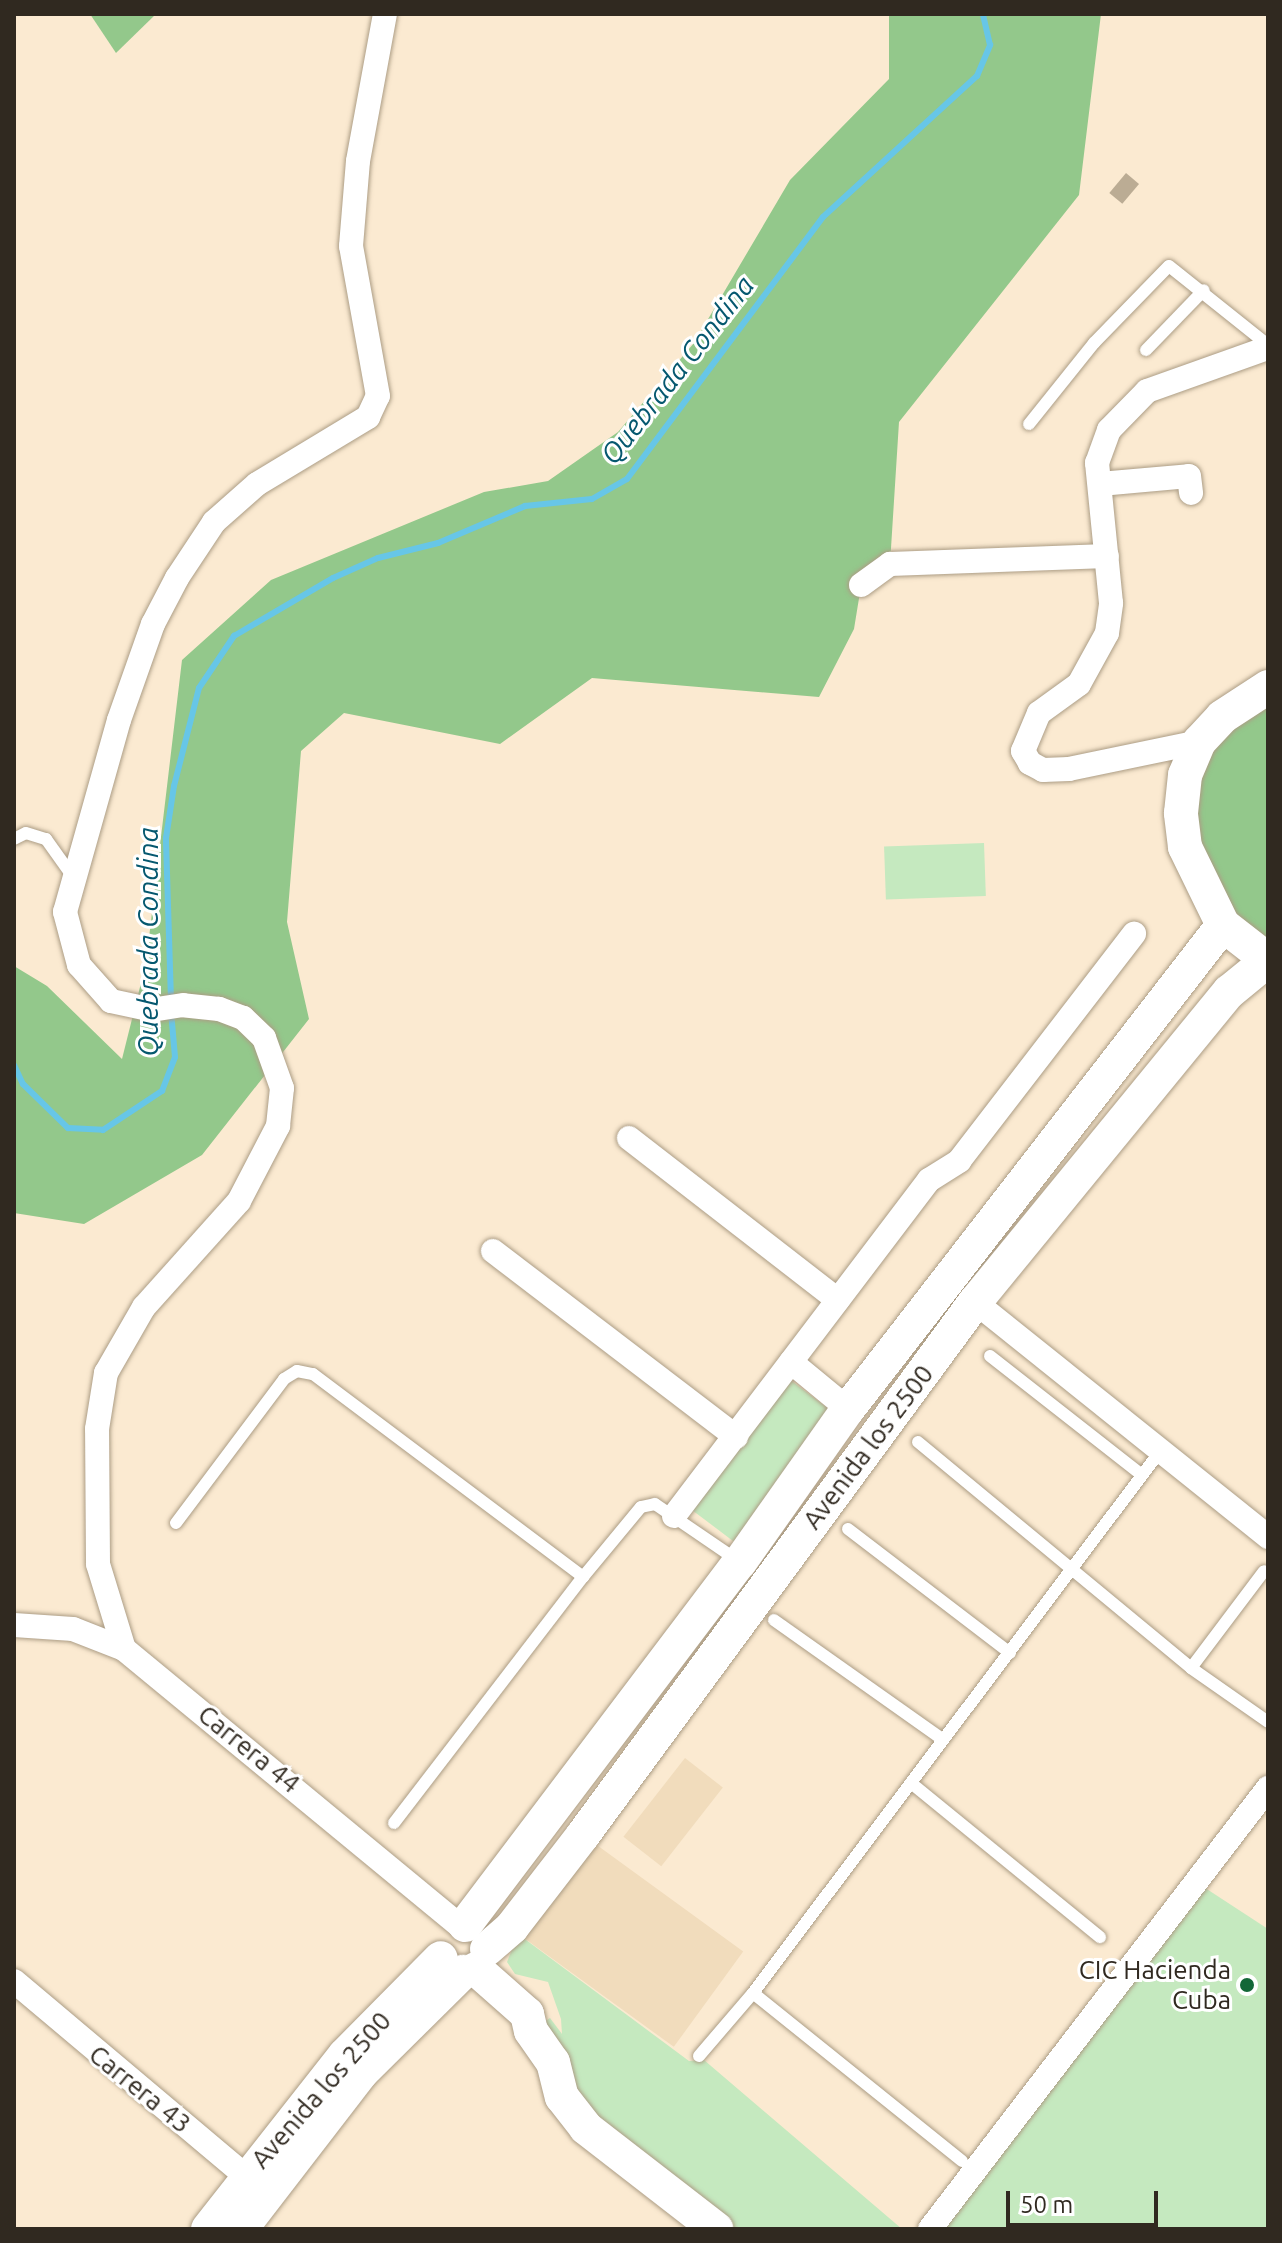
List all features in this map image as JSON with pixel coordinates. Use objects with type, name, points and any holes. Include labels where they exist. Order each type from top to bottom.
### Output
[{"type":"main road","points":[[1268,687],[1222,717],[1199,742],[1185,775],[1181,813],[1185,847],[1223,925],[1268,960]]},
{"type":"main road","name":"Avenida los 2500","points":[[241,2229],[257,2186],[345,2055],[471,1955],[512,1927],[583,1835],[754,1572],[848,1409],[1223,925]]},
{"type":"main road","name":"Avenida los 2500","points":[[754,1572],[1229,992],[1268,960]]},
{"type":"main road","name":"Carrera 44","points":[[471,1955],[527,2014],[531,2031],[553,2062],[562,2097],[586,2128],[716,2229]]},
{"type":"main road","name":"Avenida los 2500","points":[[208,2229],[257,2186]]},
{"type":"street","points":[[124,1649],[98,1564],[97,1429],[106,1373],[144,1307],[239,1201],[278,1126],[282,1088],[264,1038],[243,1018],[219,1009],[183,1005],[153,1010],[111,1001],[79,965],[65,912],[139,663],[177,578],[214,522],[257,484],[368,417],[378,396],[351,246],[358,161],[385,14]]},
{"type":"street","points":[[1199,742],[1069,769],[1043,770],[1030,763],[1023,751],[1039,713],[1079,684],[1097,660],[1111,603],[1097,463],[1109,430],[1127,407],[1147,391],[1268,346]]},
{"type":"street","points":[[1100,484],[1189,476],[1191,493]]},
{"type":"street","points":[[861,585],[890,564],[1107,556]]},
{"type":"street","points":[[674,1516],[929,1180],[959,1161],[1134,934]]},
{"type":"street","points":[[629,1138],[838,1300]]},
{"type":"street","points":[[493,1251],[736,1437]]},
{"type":"street","points":[[975,1302],[1268,1537]]},
{"type":"street","points":[[791,1362],[848,1409]]},
{"type":"street","name":"Carrera 44","points":[[14,1625],[73,1629],[124,1649],[471,1955]]},
{"type":"street","points":[[930,2229],[1268,1788]]},
{"type":"street","name":"Carrera 43","points":[[14,1981],[257,2186]]},
{"type":"lane","points":[[1029,424],[1160,270],[1176,267],[1268,346]]},
{"type":"lane","points":[[1146,350],[1204,290]]},
{"type":"lane","points":[[14,839],[26,833],[46,839],[73,877]]},
{"type":"lane","points":[[990,1356],[1142,1475]]},
{"type":"lane","points":[[176,1523],[284,1379],[297,1371],[313,1374],[583,1577]]},
{"type":"lane","points":[[918,1442],[1191,1668],[1268,1722]]},
{"type":"lane","points":[[699,2056],[753,1993],[942,1739],[1073,1572],[1161,1450]]},
{"type":"lane","points":[[394,1823],[583,1577],[641,1507],[655,1504],[754,1572]]},
{"type":"lane","points":[[848,1529],[1010,1653]]},
{"type":"lane","points":[[1191,1668],[1264,1571]]},
{"type":"lane","points":[[774,1620],[942,1739]]},
{"type":"lane","points":[[911,1783],[1100,1937]]},
{"type":"lane","points":[[753,1993],[962,2161]]},
{"type":"shaded area","points":[[685,1758],[723,1788],[661,1866],[623,1837]]},
{"type":"shaded area","points":[[583,1835],[743,1951],[674,2047],[514,1930]]},
{"type":"green space","points":[[90,14],[156,14],[116,53]]},
{"type":"green space","points":[[889,14],[1101,14],[1079,195],[899,422],[890,564],[861,586],[854,629],[819,697],[592,678],[500,744],[344,713],[301,751],[287,922],[309,1019],[202,1155],[84,1224],[14,1213],[14,966],[47,986],[122,1059],[146,963],[182,660],[271,580],[484,492],[548,481],[618,432],[694,343],[790,180],[889,79]]},
{"type":"green space","points":[[1268,687],[1268,963],[1223,925],[1181,813],[1222,717]]},
{"type":"green space","points":[[984,843],[986,896],[886,899],[884,846]]},
{"type":"green space","points":[[789,1379],[834,1413],[736,1543],[691,1509]]},
{"type":"green space","points":[[1196,1882],[1268,1929],[1268,2229],[930,2229]]},
{"type":"green space","points":[[518,1934],[689,2061],[704,2060],[902,2229],[726,2229],[582,2108],[531,2031],[550,2018],[562,2034],[561,2019],[548,1982],[515,1974],[507,1962]]},
{"type":"building","points":[[1126,173],[1139,184],[1122,204],[1109,193]]},
{"type":"waterway","name":"Quebrada Condina","points":[[171,1000],[166,838],[174,786],[199,688],[234,636],[333,578],[378,558],[438,543],[525,506],[592,499],[627,479],[823,217],[977,76],[990,45],[983,14]]},
{"type":"waterway","name":"Quebrada Condina","points":[[14,1065],[23,1084],[68,1128],[103,1130],[162,1091],[175,1057],[171,1011]]},
{"type":"place","name":"CIC Hacienda Cuba","points":[[1247,1985]]}]
